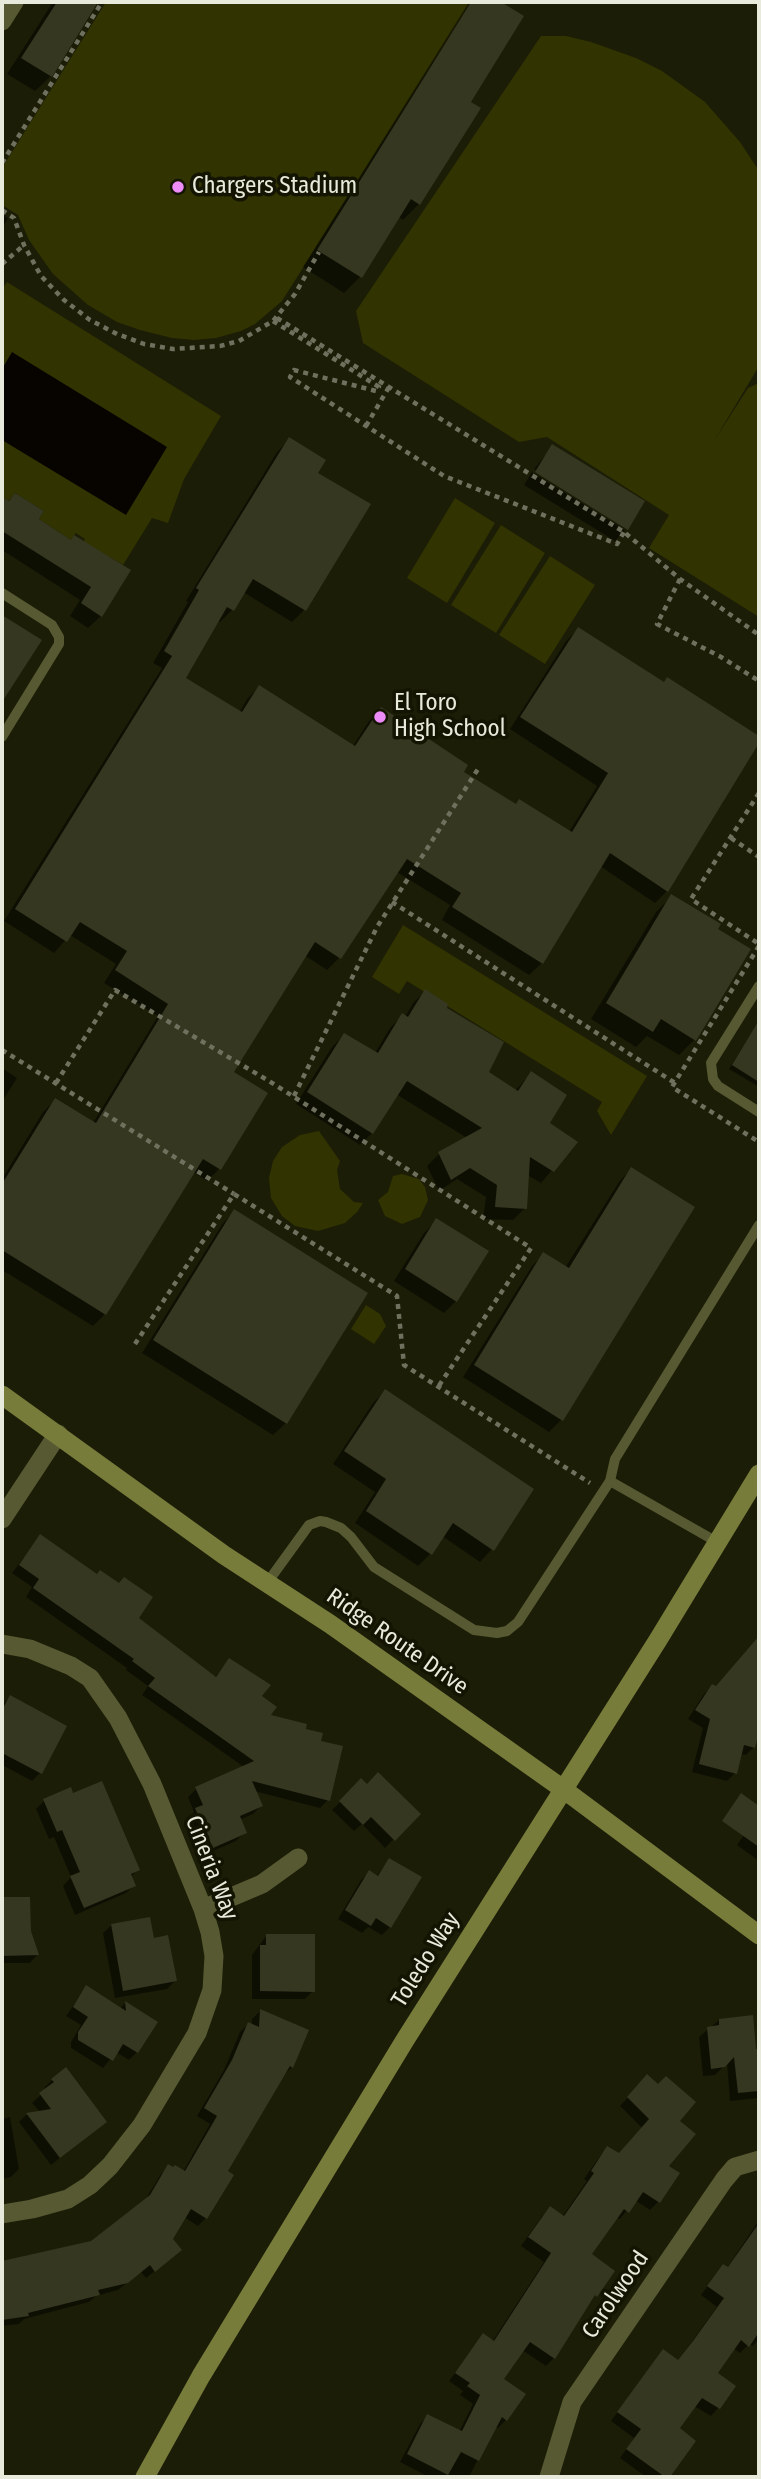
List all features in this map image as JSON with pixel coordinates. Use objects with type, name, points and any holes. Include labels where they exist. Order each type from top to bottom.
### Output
[{"type":"main road","name":"Ridge Route Drive","points":[[2,1395],[224,1555],[562,1789],[759,1935]]},
{"type":"main road","name":"Toledo Way","points":[[145,2477],[201,2376],[405,2040],[658,1640],[759,1474]]},
{"type":"street","points":[[2,21],[14,2]]},
{"type":"street","points":[[2,1519],[58,1434]]},
{"type":"street","name":"Cineria Way","points":[[2,1644],[41,1653],[90,1678],[118,1718],[152,1784],[203,1909],[214,1956],[213,1981],[197,2033],[142,2125],[110,2166],[90,2185],[68,2199],[2,2214]]},
{"type":"street","points":[[203,1909],[262,1884],[298,1858]]},
{"type":"street","name":"Carolwood","points":[[549,2477],[572,2402],[724,2180],[735,2167],[756,2161]]},
{"type":"lane","points":[[2,593],[52,625],[59,644],[2,737]]},
{"type":"lane","points":[[759,986],[711,1063],[713,1079],[718,1086],[759,1112]]},
{"type":"lane","points":[[267,1583],[309,1525],[326,1522],[341,1528],[351,1537],[374,1567],[474,1630],[497,1633],[507,1631],[518,1622],[610,1481],[615,1459],[759,1225]]},
{"type":"lane","points":[[610,1481],[717,1542]]},
{"type":"path","points":[[2,163],[102,2]]},
{"type":"path","points":[[2,210],[14,218],[24,245],[41,276],[64,300],[90,320],[117,334],[144,344],[173,349],[220,346],[240,341],[275,320],[295,294],[320,252]]},
{"type":"path","points":[[2,264],[24,245]]},
{"type":"path","points":[[275,320],[390,387],[624,532],[680,579],[759,635]]},
{"type":"path","points":[[275,320],[379,387],[376,391],[294,370],[290,377],[444,476],[617,544],[624,532]]},
{"type":"path","points":[[366,426],[390,387]]},
{"type":"path","points":[[680,579],[657,624],[721,657],[759,681]]},
{"type":"path","points":[[294,1096],[377,928],[478,769]]},
{"type":"path","points":[[759,793],[691,899],[759,944]]},
{"type":"path","points":[[731,838],[759,856]]},
{"type":"path","points":[[392,902],[675,1083]]},
{"type":"path","points":[[56,1083],[115,990],[294,1096],[531,1248],[438,1387]]},
{"type":"path","points":[[2,1050],[397,1296],[404,1365],[603,1491]]},
{"type":"path","points":[[135,1343],[234,1194]]},
{"type":"shaded area","name":"Chargers Stadium","points":[[106,2],[471,2],[282,301],[255,324],[241,331],[216,338],[194,340],[140,330],[117,322],[88,305],[53,274],[29,240],[18,215],[2,205],[2,168]]},
{"type":"shaded area","points":[[541,36],[566,36],[591,42],[636,58],[662,71],[705,102],[740,142],[759,171],[759,366],[714,441],[748,388],[759,383],[759,617],[649,548],[669,515],[547,437],[519,442],[363,343],[356,311]]},
{"type":"shaded area","points":[[7,282],[221,416],[184,479],[168,523],[152,518],[123,565],[110,557],[106,562],[81,546],[85,539],[76,533],[71,540],[39,519],[44,511],[15,493],[9,501],[2,497],[2,289]]},
{"type":"shaded area","points":[[12,352],[167,447],[126,515],[2,440],[2,369]]},
{"type":"shaded area","points":[[455,498],[495,523],[447,603],[407,578]]},
{"type":"shaded area","points":[[501,525],[545,553],[496,633],[451,605]]},
{"type":"shaded area","points":[[550,556],[595,585],[545,664],[499,635]]},
{"type":"shaded area","points":[[403,925],[647,1076],[611,1135],[597,1111],[602,1102],[407,981],[399,994],[372,977]]},
{"type":"shaded area","points":[[319,1131],[340,1161],[337,1170],[340,1189],[354,1202],[363,1203],[345,1223],[318,1231],[295,1226],[282,1216],[271,1198],[269,1178],[273,1161],[282,1147],[300,1135]]},
{"type":"shaded area","points":[[402,1174],[419,1179],[425,1187],[428,1200],[420,1217],[402,1224],[385,1216],[378,1200],[388,1192],[393,1176]]},
{"type":"shaded area","points":[[366,1305],[380,1314],[386,1326],[374,1344],[351,1329]]},
{"type":"building","points":[[57,2],[98,2],[52,77],[21,58]]},
{"type":"building","points":[[471,2],[501,2],[524,16],[471,102],[481,108],[420,205],[411,199],[362,278],[317,250]]},
{"type":"building","points":[[289,437],[326,460],[318,473],[371,504],[306,611],[253,579],[234,611],[227,607],[186,678],[242,712],[259,685],[355,746],[381,707],[468,765],[464,772],[516,804],[519,799],[572,832],[608,773],[520,717],[578,627],[664,682],[667,677],[759,736],[759,743],[668,892],[610,853],[543,964],[452,907],[461,893],[407,859],[341,959],[315,942],[234,1072],[268,1093],[221,1170],[203,1159],[106,1315],[2,1250],[2,1184],[55,1098],[96,1123],[168,1004],[115,970],[127,951],[80,922],[67,942],[15,909],[172,656],[164,651],[199,590],[196,588]]},
{"type":"building","points":[[552,444],[645,501],[628,530],[535,472]]},
{"type":"building","points":[[15,493],[44,511],[39,519],[71,540],[74,535],[131,570],[102,617],[81,603],[91,587],[2,531],[2,497],[9,501]]},
{"type":"building","points":[[2,615],[42,640],[2,702]]},
{"type":"building","points":[[671,894],[721,924],[718,929],[751,949],[696,1041],[661,1019],[653,1032],[606,1003]]},
{"type":"building","points":[[425,989],[448,1004],[447,1008],[504,1042],[489,1072],[518,1091],[531,1071],[567,1095],[550,1123],[578,1142],[554,1172],[530,1157],[527,1209],[495,1207],[497,1185],[470,1168],[451,1180],[438,1152],[482,1128],[407,1081],[373,1134],[307,1092],[344,1033],[378,1053],[402,1013],[408,1017]]},
{"type":"building","points":[[759,1020],[759,1082],[732,1065]]},
{"type":"building","points":[[631,1167],[695,1207],[563,1421],[474,1365],[543,1252],[569,1268]]},
{"type":"building","points":[[234,1209],[368,1293],[287,1424],[153,1340]]},
{"type":"building","points":[[436,1218],[489,1251],[457,1302],[405,1269]]},
{"type":"building","points":[[385,1389],[534,1489],[494,1551],[453,1523],[432,1555],[366,1511],[386,1479],[344,1451]]},
{"type":"building","points":[[40,1534],[97,1574],[100,1570],[119,1583],[124,1577],[153,1597],[139,1618],[216,1677],[229,1658],[271,1685],[262,1696],[277,1707],[271,1715],[307,1724],[306,1729],[323,1733],[321,1741],[343,1746],[330,1801],[252,1781],[263,1806],[240,1816],[247,1833],[213,1848],[195,1808],[203,1805],[195,1787],[254,1761],[148,1686],[155,1678],[132,1661],[134,1659],[33,1588],[39,1579],[19,1565]]},
{"type":"building","points":[[759,1636],[759,1733],[755,1748],[744,1745],[737,1774],[699,1764],[710,1719],[695,1710],[712,1684],[716,1686]]},
{"type":"building","points":[[10,1695],[67,1726],[42,1774],[2,1753],[2,1710]]},
{"type":"building","points":[[378,1772],[421,1814],[395,1841],[371,1817],[363,1825],[339,1801],[361,1778],[367,1784]]},
{"type":"building","points":[[102,1781],[140,1870],[131,1874],[136,1886],[84,1908],[70,1876],[80,1872],[62,1830],[57,1832],[43,1799],[71,1787],[73,1793]]},
{"type":"building","points":[[741,1793],[759,1806],[759,1847],[722,1821]]},
{"type":"building","points":[[389,1858],[422,1877],[391,1928],[376,1918],[371,1926],[345,1910],[369,1870],[378,1876]]},
{"type":"building","points":[[2,1897],[30,1897],[31,1931],[39,1955],[2,1956]]},
{"type":"building","points":[[150,1917],[154,1938],[168,1935],[177,1981],[123,1991],[111,1924]]},
{"type":"building","points":[[266,1934],[315,1934],[315,1992],[260,1991],[260,1945],[266,1945]]},
{"type":"building","points":[[86,1985],[126,2011],[125,2001],[158,2022],[138,2053],[123,2044],[113,2061],[78,2040],[78,2032],[88,2017],[73,2007]]},
{"type":"building","points":[[260,2009],[309,2030],[293,2068],[290,2066],[228,2171],[234,2175],[207,2219],[191,2209],[173,2239],[182,2250],[155,2272],[150,2265],[128,2283],[98,2290],[100,2295],[28,2313],[29,2316],[2,2320],[2,2261],[91,2241],[150,2195],[168,2164],[185,2171],[217,2116],[204,2108],[232,2060],[248,2022],[259,2027]]},
{"type":"building","points":[[753,2015],[756,2049],[759,2049],[759,2091],[738,2093],[734,2057],[725,2067],[711,2069],[707,2027],[719,2025],[719,2019]]},
{"type":"building","points":[[66,2067],[107,2122],[60,2158],[26,2113],[51,2109],[39,2093],[54,2082],[51,2079]]},
{"type":"building","points":[[647,2074],[658,2084],[666,2076],[696,2102],[680,2121],[696,2134],[669,2166],[680,2173],[660,2203],[643,2192],[629,2213],[624,2209],[592,2254],[615,2271],[597,2297],[595,2295],[555,2359],[530,2342],[504,2379],[526,2394],[507,2421],[502,2417],[479,2461],[461,2452],[448,2475],[407,2454],[427,2414],[462,2431],[480,2395],[467,2386],[470,2383],[455,2373],[483,2333],[494,2341],[551,2253],[528,2237],[550,2206],[564,2216],[594,2173],[591,2171],[607,2146],[619,2153],[649,2119],[627,2097]]},
{"type":"building","points":[[759,2223],[759,2332],[749,2347],[741,2340],[718,2373],[736,2386],[720,2409],[702,2398],[680,2428],[696,2441],[670,2477],[665,2477],[626,2449],[641,2429],[617,2412],[663,2349],[678,2360],[693,2341],[724,2298],[707,2286],[723,2264],[728,2267]]},
{"type":"place","name":"Chargers Stadium","points":[[178,187]]},
{"type":"place","name":"El Toro High School","points":[[380,717]]}]
